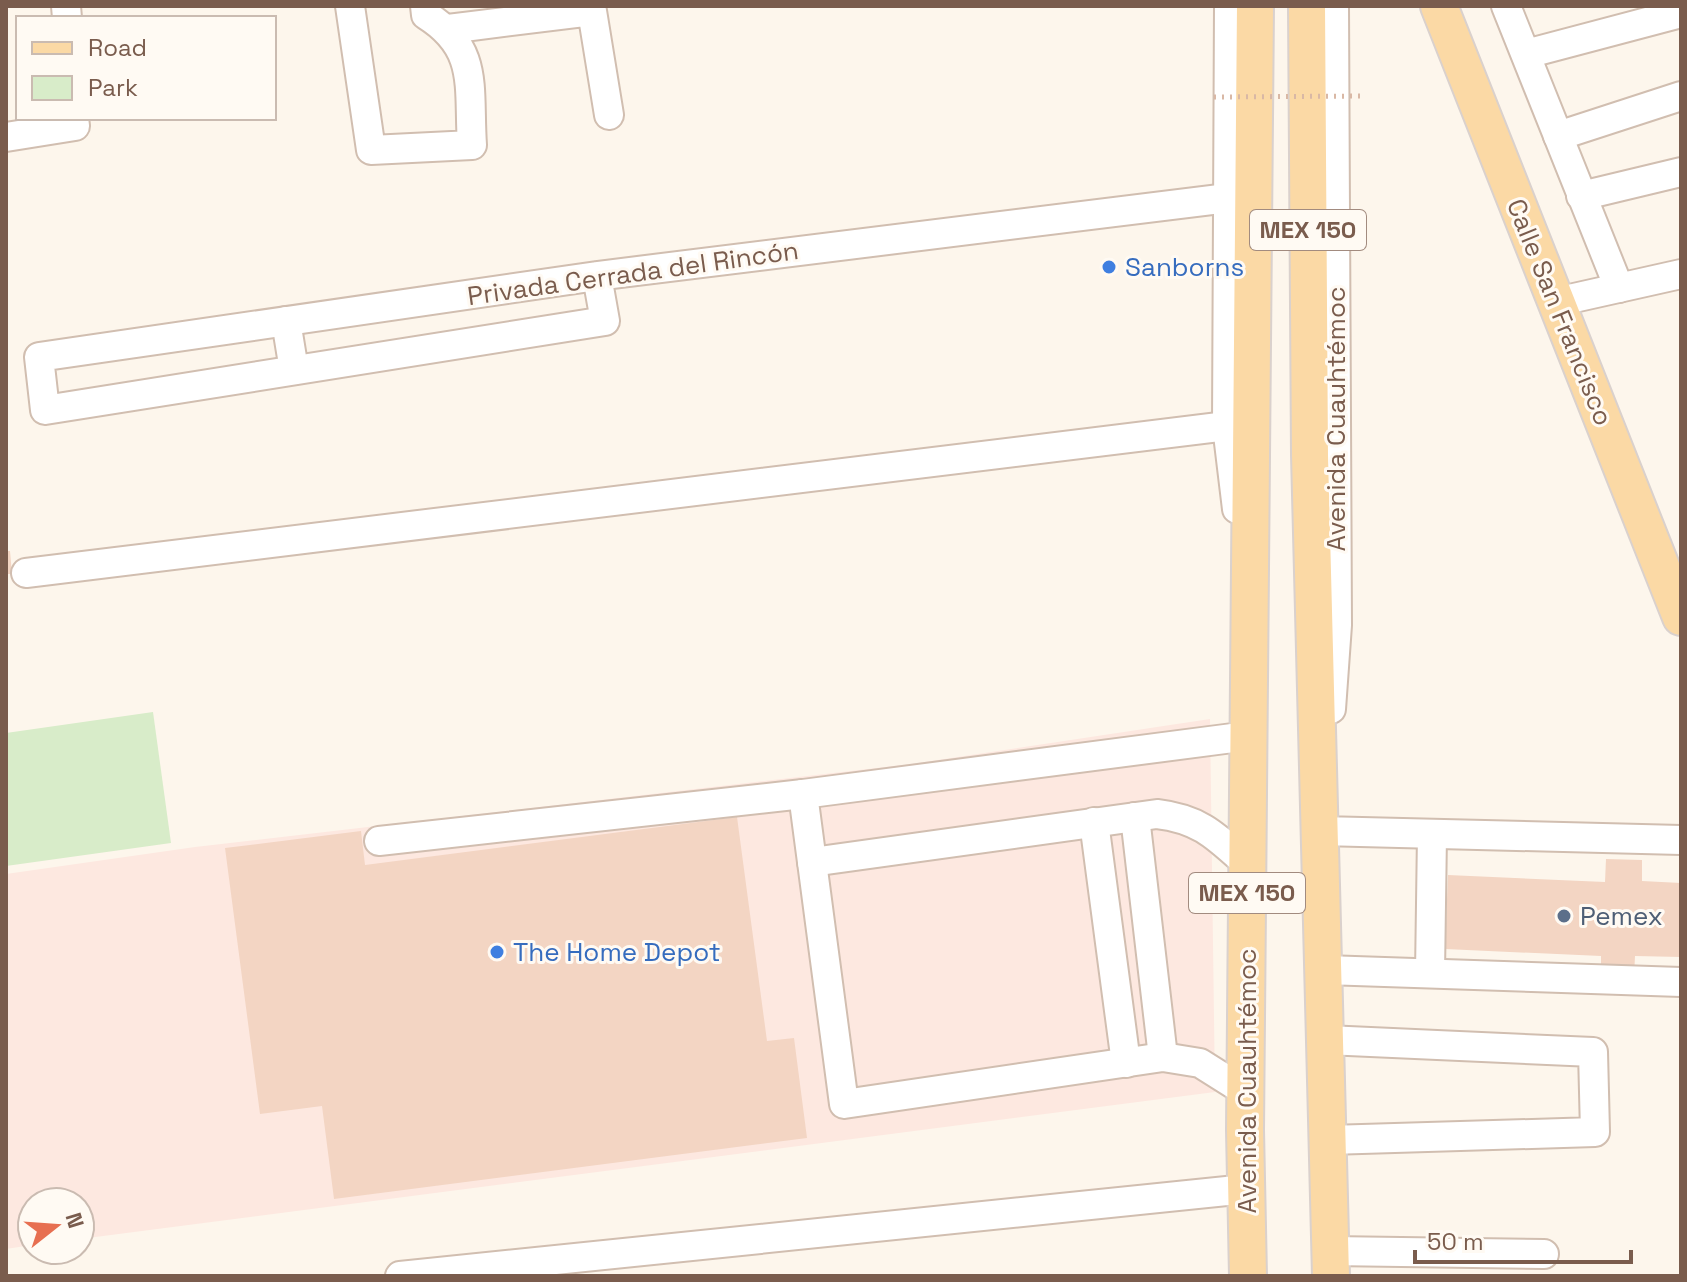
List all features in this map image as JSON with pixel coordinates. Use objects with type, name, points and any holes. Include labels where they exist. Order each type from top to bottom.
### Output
[{"type":"main road","name":"Avenida Cuauhtémoc","points":[[1248,1276],[1249,597],[1239,429],[1255,6]]},
{"type":"main road","name":"Avenida Cuauhtémoc","points":[[1307,6],[1310,455],[1331,1264]]},
{"type":"main road","name":"Calle San Francisco","points":[[1439,6],[1681,617]]},
{"type":"street","points":[[350,6],[371,150],[472,145],[466,54],[448,29],[426,15],[425,6]]},
{"type":"street","name":"Avenida Cuauhtémoc","points":[[1229,6],[1228,198],[1239,429]]},
{"type":"street","name":"Avenida Cuauhtémoc","points":[[1321,831],[1337,625],[1334,6]]},
{"type":"street","points":[[1506,6],[1619,288]]},
{"type":"street","points":[[448,29],[592,11],[609,115]]},
{"type":"street","points":[[1526,54],[1681,13]]},
{"type":"street","points":[[1558,136],[1681,96]]},
{"type":"street","points":[[6,137],[75,126],[74,120]]},
{"type":"street","points":[[1581,196],[1681,172]]},
{"type":"street","name":"Privada Cerrada del Rincón","points":[[294,370],[45,410],[39,357],[597,276],[1228,198]]},
{"type":"street","points":[[1556,302],[1681,274]]},
{"type":"street","points":[[286,321],[294,370],[605,321],[597,276]]},
{"type":"street","points":[[26,573],[1239,429]]},
{"type":"street","points":[[379,841],[803,794],[1248,736]]},
{"type":"street","points":[[803,794],[844,1104],[1163,1057],[1200,1063],[1246,1092]]},
{"type":"street","points":[[812,862],[1157,814],[1183,817],[1208,829],[1247,864]]},
{"type":"street","points":[[1135,817],[1163,1057]]},
{"type":"street","points":[[1094,822],[1126,1063]]},
{"type":"street","points":[[1321,831],[1681,840]]},
{"type":"street","points":[[1430,973],[1432,834]]},
{"type":"street","points":[[1325,970],[1681,982]]},
{"type":"street","points":[[1326,1040],[1593,1052],[1595,1132],[1329,1140]]},
{"type":"street","points":[[400,1276],[1246,1189]]},
{"type":"street","points":[[1331,1264],[1544,1254]]},
{"type":"path","points":[[1214,97],[1366,96]]},
{"type":"shaded area","points":[[1210,719],[1215,1092],[96,1237],[96,1186],[16,1186],[16,1247],[6,1249],[6,874],[195,847],[911,764]]},
{"type":"green space","points":[[153,712],[171,843],[6,866],[6,733]]},
{"type":"building","points":[[6,551],[10,551],[12,574],[6,574]]},
{"type":"building","name":"The Home Depot","points":[[737,817],[767,1041],[794,1038],[807,1138],[334,1199],[322,1106],[260,1114],[225,848],[361,831],[365,865]]},
{"type":"building","name":"Pemex","points":[[1606,859],[1642,860],[1642,881],[1681,883],[1681,957],[1635,956],[1634,977],[1601,976],[1601,956],[1445,949],[1448,875],[1605,882]]},
{"type":"place","name":"Sanborns","points":[[1109,267]]},
{"type":"place","name":"Pemex","points":[[1564,916]]},
{"type":"place","name":"The Home Depot","points":[[497,952]]}]
